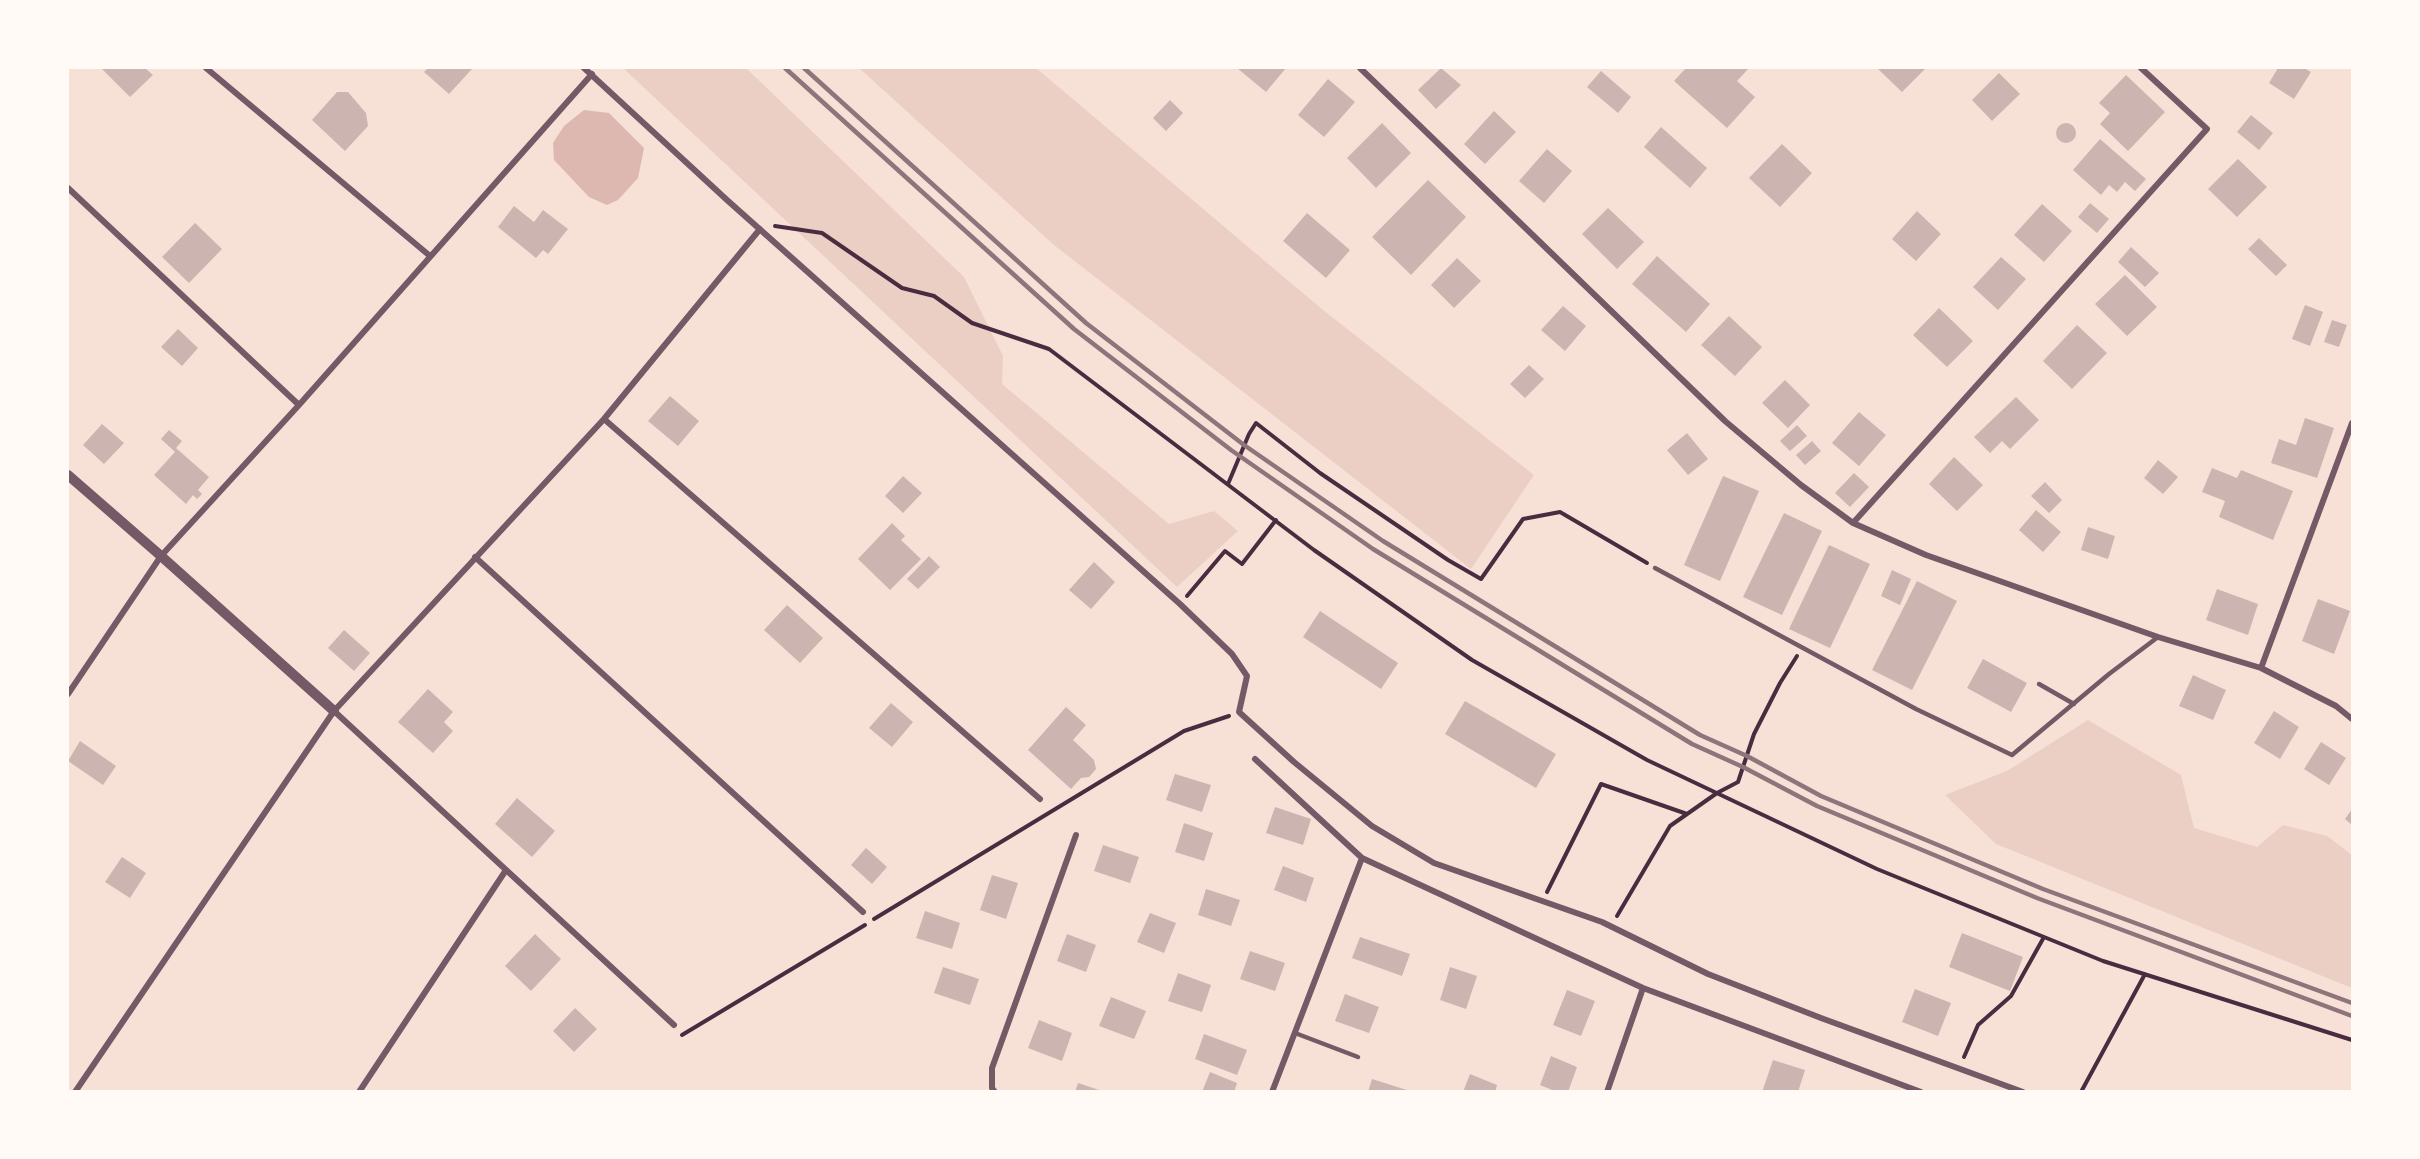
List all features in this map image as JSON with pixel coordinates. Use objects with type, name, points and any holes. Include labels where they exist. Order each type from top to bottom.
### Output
[{"type":"street","points":[[206,68],[430,256]]},
{"type":"street","points":[[584,68],[760,229],[1180,604],[1232,654],[1247,676],[1239,712],[1293,762],[1372,825],[1434,863],[1611,927],[1708,974],[2023,1092]]},
{"type":"street","points":[[1853,523],[2206,129],[2140,68]]},
{"type":"street","points":[[1365,69],[1725,421],[1801,485],[1853,523],[1926,555],[2158,637],[2261,668],[2336,706],[2352,718]]},
{"type":"street","points":[[68,694],[161,556],[299,405],[592,74]]},
{"type":"street","points":[[68,188],[299,405]]},
{"type":"street","points":[[75,1092],[334,711],[604,419],[760,229]]},
{"type":"street","points":[[604,419],[1040,799]]},
{"type":"street","points":[[2261,668],[2352,423]]},
{"type":"street","points":[[68,475],[334,711],[674,1025]]},
{"type":"street","points":[[475,557],[863,912]]},
{"type":"street","points":[[1255,759],[1362,858],[1643,988],[1921,1092]]},
{"type":"street","points":[[995,1092],[992,1088],[992,1068],[1076,835]]},
{"type":"street","points":[[1272,1092],[1362,858]]},
{"type":"street","points":[[359,1092],[506,870]]},
{"type":"street","points":[[1607,1092],[1643,988]]},
{"type":"lane","points":[[1655,568],[1916,709],[2012,755],[2158,637]]},
{"type":"lane","points":[[2039,684],[2074,705]]},
{"type":"lane","points":[[1295,1033],[1358,1057]]},
{"type":"path","points":[[768,225],[822,233],[902,288],[934,296],[972,322],[1049,349],[1276,520],[1472,660],[1647,760],[1877,869],[2103,961],[2352,1040]]},
{"type":"path","points":[[1228,484],[1256,423],[1320,473],[1448,560],[1481,579],[1523,519],[1560,512],[1655,568]]},
{"type":"path","points":[[1180,604],[1225,552],[1242,564],[1276,520]]},
{"type":"path","points":[[1611,927],[1671,826],[1717,793],[1738,782],[1754,734],[1780,682],[1803,648]]},
{"type":"path","points":[[674,1025],[683,1036],[1184,732],[1239,712]]},
{"type":"path","points":[[1543,902],[1601,784],[1688,814]]},
{"type":"path","points":[[1959,1068],[1978,1025],[2011,996],[2044,937]]},
{"type":"path","points":[[2081,1092],[2145,974]]},
{"type":"shaded area","points":[[623,68],[746,68],[964,277],[1003,356],[1002,384],[1169,524],[1214,511],[1238,531],[1177,587]]},
{"type":"shaded area","points":[[859,68],[1036,68],[1323,310],[1534,475],[1471,569],[1054,245]]},
{"type":"shaded area","points":[[584,110],[609,113],[644,148],[638,178],[618,200],[607,205],[589,197],[554,160],[553,143],[564,126]]},
{"type":"shaded area","points":[[2088,720],[2181,775],[2194,828],[2257,847],[2283,825],[2327,836],[2352,855],[2352,988],[1996,844],[1945,795],[2007,771]]},
{"type":"building","points":[[101,68],[145,68],[153,75],[130,97]]},
{"type":"building","points":[[428,68],[473,68],[449,94],[424,72]]},
{"type":"building","points":[[1237,68],[1286,68],[1266,92]]},
{"type":"building","points":[[1441,68],[1461,85],[1436,109],[1418,90]]},
{"type":"building","points":[[1686,68],[1749,68],[1737,81],[1755,97],[1727,128],[1674,81]]},
{"type":"building","points":[[1877,68],[1926,68],[1902,92]]},
{"type":"building","points":[[2278,68],[2304,68],[2311,72],[2294,99],[2269,83]]},
{"type":"building","points":[[1601,71],[1631,97],[1618,113],[1587,87]]},
{"type":"building","points":[[1999,73],[2020,94],[1992,121],[1972,100]]},
{"type":"building","points":[[2126,75],[2165,112],[2128,151],[2100,124],[2110,113],[2099,103]]},
{"type":"building","points":[[1328,79],[1355,102],[1324,137],[1298,115]]},
{"type":"building","points":[[337,92],[348,92],[366,113],[368,126],[345,151],[312,120]]},
{"type":"building","points":[[1170,100],[1183,113],[1166,131],[1153,118]]},
{"type":"building","points":[[1494,111],[1516,132],[1485,164],[1464,144]]},
{"type":"building","points":[[2251,115],[2273,133],[2259,150],[2237,132]]},
{"type":"building","points":[[1382,123],[1411,153],[1376,188],[1347,158]]},
{"type":"building","points":[[2066,123],[2073,126],[2076,133],[2073,140],[2066,143],[2059,140],[2056,133],[2059,126]]},
{"type":"building","points":[[1661,127],[1707,168],[1690,188],[1644,147]]},
{"type":"building","points":[[2100,139],[2146,179],[2135,191],[2125,182],[2117,192],[2109,185],[2101,195],[2073,170]]},
{"type":"building","points":[[1782,144],[1812,173],[1780,207],[1749,178]]},
{"type":"building","points":[[1547,149],[1572,171],[1544,203],[1519,181]]},
{"type":"building","points":[[2238,159],[2267,187],[2237,217],[2208,189]]},
{"type":"building","points":[[1428,180],[1466,217],[1411,275],[1372,237]]},
{"type":"building","points":[[2090,203],[2109,219],[2097,233],[2078,217]]},
{"type":"building","points":[[2042,204],[2072,231],[2044,262],[2014,235]]},
{"type":"building","points":[[514,206],[534,222],[543,210],[568,229],[548,254],[543,250],[536,258],[498,227]]},
{"type":"building","points":[[1608,208],[1644,242],[1617,269],[1582,234]]},
{"type":"building","points":[[1917,211],[1941,234],[1916,261],[1892,239]]},
{"type":"building","points":[[1307,213],[1350,250],[1326,278],[1283,241]]},
{"type":"building","points":[[195,223],[222,249],[189,283],[162,257]]},
{"type":"building","points":[[2259,238],[2287,265],[2276,276],[2248,249]]},
{"type":"building","points":[[2131,247],[2159,273],[2145,287],[2118,262]]},
{"type":"building","points":[[1657,256],[1710,304],[1686,332],[1632,284]]},
{"type":"building","points":[[2001,257],[2026,279],[1998,310],[1973,287]]},
{"type":"building","points":[[1457,258],[1481,281],[1454,308],[1431,285]]},
{"type":"building","points":[[2125,275],[2157,307],[2127,336],[2095,304]]},
{"type":"building","points":[[2305,305],[2323,312],[2310,346],[2292,339]]},
{"type":"building","points":[[1563,306],[1586,326],[1565,351],[1541,330]]},
{"type":"building","points":[[1939,308],[1973,341],[1947,367],[1913,335]]},
{"type":"building","points":[[1729,316],[1762,347],[1735,376],[1701,345]]},
{"type":"building","points":[[2332,320],[2347,325],[2339,347],[2324,342]]},
{"type":"building","points":[[2077,325],[2107,353],[2072,389],[2043,361]]},
{"type":"building","points":[[178,329],[198,348],[182,366],[161,347]]},
{"type":"building","points":[[1529,365],[1544,379],[1525,398],[1510,384]]},
{"type":"building","points":[[1785,380],[1810,405],[1788,428],[1762,403]]},
{"type":"building","points":[[670,396],[699,421],[678,446],[648,421]]},
{"type":"building","points":[[2016,397],[2039,420],[2010,449],[2002,441],[1990,453],[1974,437]]},
{"type":"building","points":[[1859,412],[1886,435],[1859,466],[1832,443]]},
{"type":"building","points":[[2305,418],[2334,428],[2317,478],[2271,463],[2279,439],[2296,445]]},
{"type":"building","points":[[102,424],[124,443],[104,464],[83,445]]},
{"type":"building","points":[[1797,425],[1807,436],[1790,451],[1780,441]]},
{"type":"building","points":[[169,430],[182,441],[176,448],[209,477],[198,490],[202,494],[197,499],[193,495],[186,504],[154,475],[175,452],[161,439]]},
{"type":"building","points":[[1687,433],[1708,459],[1688,475],[1667,450]]},
{"type":"building","points":[[1812,441],[1821,451],[1805,465],[1796,455]]},
{"type":"building","points":[[1954,457],[1983,485],[1957,511],[1929,484]]},
{"type":"building","points":[[2158,460],[2178,477],[2163,494],[2144,478]]},
{"type":"building","points":[[2212,468],[2237,478],[2241,470],[2293,491],[2273,540],[2219,517],[2225,501],[2202,492]]},
{"type":"building","points":[[1854,473],[1869,487],[1850,507],[1835,493]]},
{"type":"building","points":[[903,476],[922,493],[903,513],[885,496]]},
{"type":"building","points":[[1723,476],[1759,491],[1720,581],[1684,565]]},
{"type":"building","points":[[2045,482],[2062,500],[2049,513],[2031,496]]},
{"type":"building","points":[[2036,510],[2061,532],[2043,552],[2019,530]]},
{"type":"building","points":[[1784,513],[1822,531],[1782,615],[1743,597]]},
{"type":"building","points":[[892,523],[905,536],[901,540],[921,559],[890,590],[858,559]]},
{"type":"building","points":[[2088,527],[2115,536],[2108,559],[2081,550]]},
{"type":"building","points":[[1829,545],[1870,564],[1830,648],[1789,629]]},
{"type":"building","points":[[929,556],[940,567],[918,589],[907,579]]},
{"type":"building","points":[[1094,562],[1115,582],[1091,609],[1069,590]]},
{"type":"building","points":[[1892,570],[1911,579],[1900,605],[1881,596]]},
{"type":"building","points":[[1917,581],[1957,601],[1912,690],[1872,670]]},
{"type":"building","points":[[2217,589],[2258,604],[2248,635],[2206,620]]},
{"type":"building","points":[[2318,599],[2350,611],[2334,654],[2302,641]]},
{"type":"building","points":[[787,605],[823,638],[800,663],[764,630]]},
{"type":"building","points":[[1320,611],[1398,663],[1381,689],[1303,637]]},
{"type":"building","points":[[344,630],[370,653],[354,671],[328,648]]},
{"type":"building","points":[[1983,659],[2027,683],[2011,712],[1967,688]]},
{"type":"building","points":[[2193,675],[2226,690],[2213,720],[2179,706]]},
{"type":"building","points":[[428,689],[453,712],[444,722],[453,731],[433,753],[398,722]]},
{"type":"building","points":[[1465,701],[1556,754],[1536,788],[1445,734]]},
{"type":"building","points":[[891,703],[913,722],[892,747],[869,728]]},
{"type":"building","points":[[1066,707],[1086,725],[1073,740],[1094,760],[1096,769],[1089,777],[1081,778],[1071,789],[1028,750]]},
{"type":"building","points":[[2274,711],[2299,727],[2280,759],[2254,743]]},
{"type":"building","points":[[80,741],[116,766],[103,785],[68,761]]},
{"type":"building","points":[[2321,742],[2346,758],[2329,785],[2304,769]]},
{"type":"building","points":[[1175,774],[1211,785],[1202,812],[1166,800]]},
{"type":"building","points":[[517,798],[555,831],[532,857],[495,824]]},
{"type":"building","points":[[1275,807],[1311,819],[1303,845],[1266,833]]},
{"type":"building","points":[[2352,809],[2352,825],[2345,819]]},
{"type":"building","points":[[1184,823],[1213,833],[1204,861],[1175,852]]},
{"type":"building","points":[[1103,845],[1139,857],[1130,883],[1094,871]]},
{"type":"building","points":[[866,848],[887,867],[872,884],[851,865]]},
{"type":"building","points":[[122,857],[146,873],[130,898],[105,882]]},
{"type":"building","points":[[1283,866],[1314,878],[1306,902],[1274,890]]},
{"type":"building","points":[[992,875],[1018,883],[1006,919],[980,910]]},
{"type":"building","points":[[1206,889],[1240,900],[1231,926],[1198,915]]},
{"type":"building","points":[[925,911],[960,923],[952,949],[916,938]]},
{"type":"building","points":[[1150,913],[1176,923],[1164,953],[1137,942]]},
{"type":"building","points":[[1962,933],[2023,957],[2010,991],[1949,967]]},
{"type":"building","points":[[535,934],[561,959],[531,991],[505,966]]},
{"type":"building","points":[[1067,934],[1096,945],[1086,972],[1057,961]]},
{"type":"building","points":[[1360,937],[1410,954],[1402,976],[1352,958]]},
{"type":"building","points":[[1250,951],[1285,963],[1275,991],[1240,979]]},
{"type":"building","points":[[943,967],[979,979],[970,1005],[934,993]]},
{"type":"building","points":[[1450,967],[1477,976],[1466,1009],[1440,1000]]},
{"type":"building","points":[[1178,973],[1211,985],[1202,1012],[1168,1001]]},
{"type":"building","points":[[1915,989],[1951,1003],[1938,1036],[1902,1022]]},
{"type":"building","points":[[1567,990],[1595,1001],[1581,1036],[1553,1025]]},
{"type":"building","points":[[1345,994],[1379,1007],[1369,1033],[1335,1021]]},
{"type":"building","points":[[1111,997],[1146,1011],[1134,1039],[1099,1026]]},
{"type":"building","points":[[575,1008],[597,1029],[574,1052],[553,1031]]},
{"type":"building","points":[[1039,1020],[1072,1033],[1062,1061],[1028,1048]]},
{"type":"building","points":[[1204,1034],[1247,1050],[1237,1075],[1195,1059]]},
{"type":"building","points":[[1551,1056],[1577,1067],[1568,1092],[1557,1092],[1540,1085]]},
{"type":"building","points":[[1773,1060],[1805,1070],[1798,1092],[1762,1092]]},
{"type":"building","points":[[1210,1072],[1237,1083],[1234,1092],[1202,1092]]},
{"type":"building","points":[[1470,1074],[1497,1085],[1495,1092],[1463,1092]]},
{"type":"building","points":[[1372,1079],[1410,1091],[1368,1092]]},
{"type":"building","points":[[1078,1083],[1102,1091],[1075,1092]]},
{"type":"railway","points":[[785,68],[1074,329],[1231,450],[1373,549],[1692,744],[1743,767],[1817,806],[2037,898],[2352,1016]]},
{"type":"railway","points":[[804,68],[1086,323],[1244,445],[1383,541],[1700,735],[1747,756],[1821,796],[2043,889],[2352,1003]]}]
